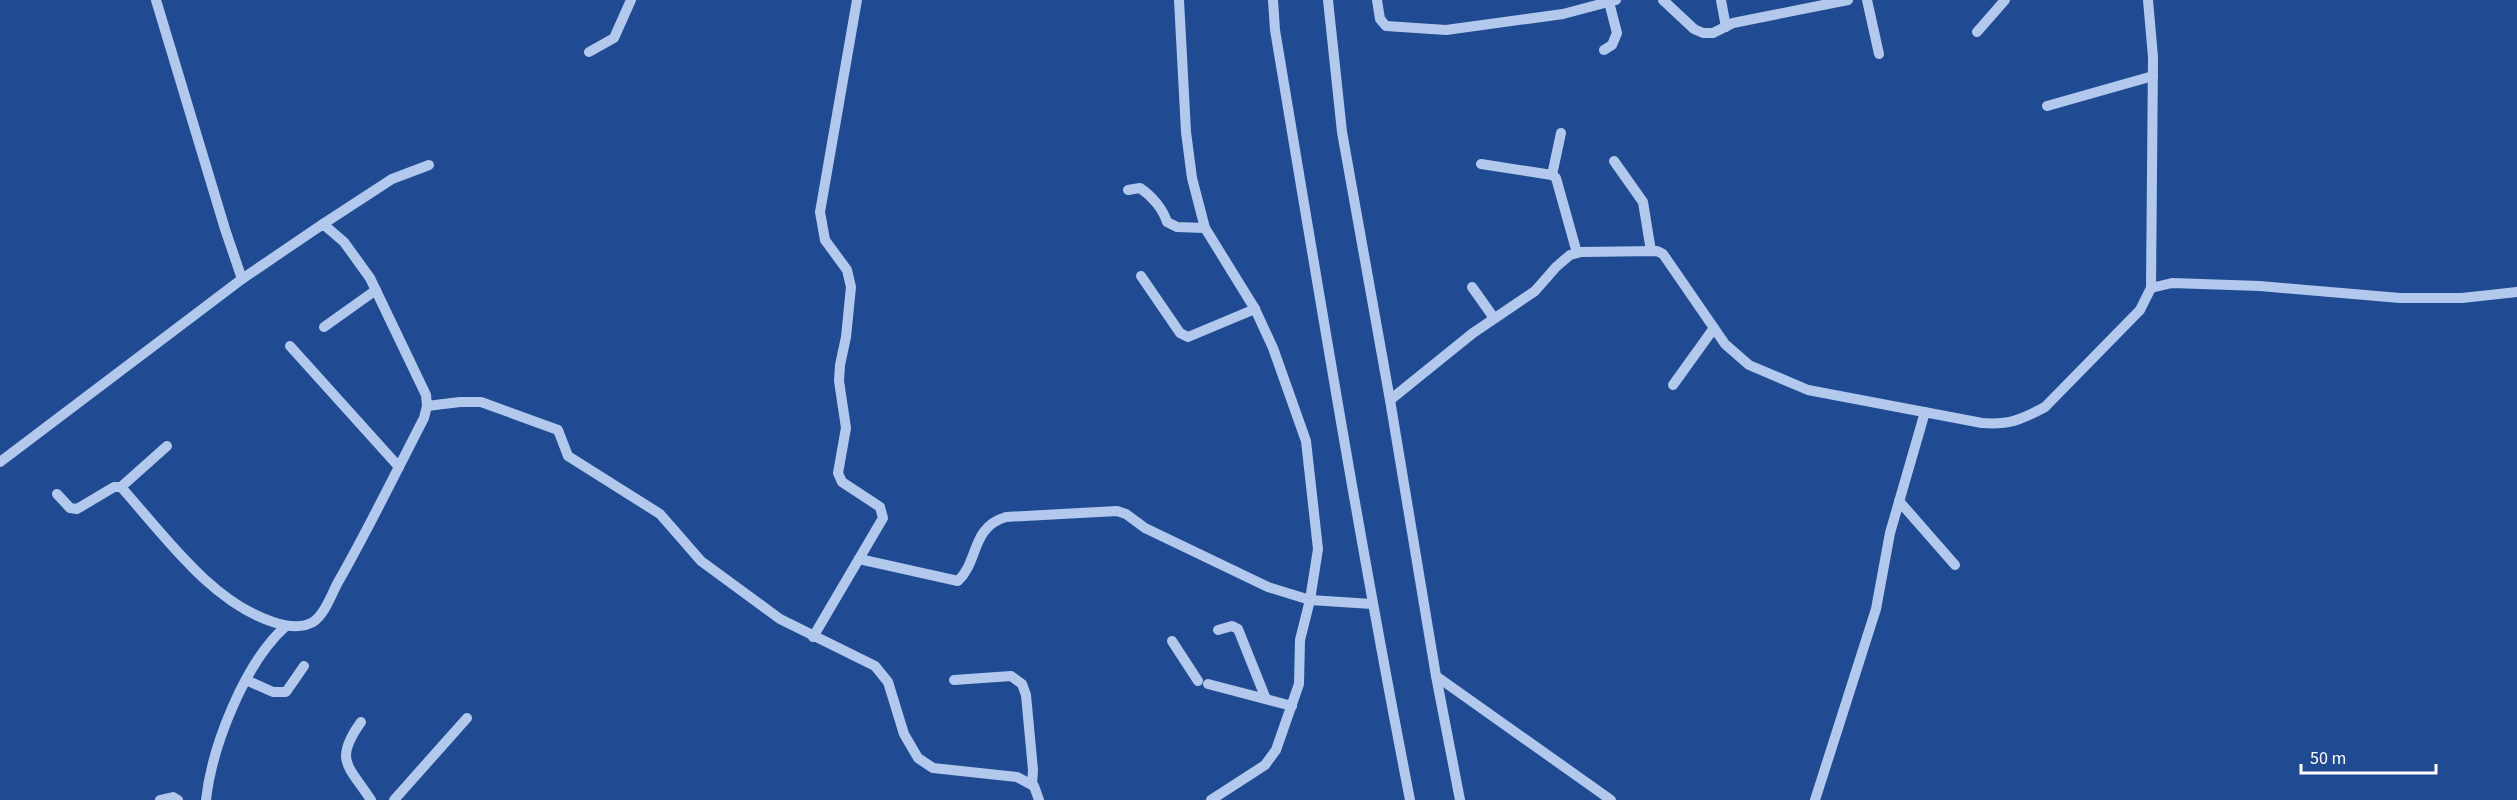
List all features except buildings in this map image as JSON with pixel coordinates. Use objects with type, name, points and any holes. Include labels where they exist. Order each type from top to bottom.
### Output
[{"type":"street","points":[[156,0],[242,279]]},
{"type":"street","points":[[590,52],[614,38],[631,0]]},
{"type":"street","points":[[813,637],[880,525],[883,513],[880,507],[842,482],[838,473],[846,428],[839,381],[840,365],[846,336],[851,287],[847,270],[825,240],[820,212],[857,0]]},
{"type":"street","points":[[1179,0],[1186,132],[1192,178],[1205,228],[1255,309],[1274,348],[1306,441],[1318,549],[1310,600],[1300,640],[1299,684],[1272,759],[1211,800]]},
{"type":"street","points":[[1273,0],[1287,101],[1372,604],[1410,800]]},
{"type":"street","points":[[1328,0],[1342,132],[1436,676],[1461,800]]},
{"type":"street","points":[[1377,0],[1380,19],[1386,26],[1446,30],[1563,14],[1612,1],[1617,33],[1612,45],[1604,50]]},
{"type":"street","points":[[1663,0],[1694,29],[1703,33],[1713,33],[1733,23],[1848,0]]},
{"type":"street","points":[[1721,0],[1726,27]]},
{"type":"street","points":[[1867,0],[1879,54]]},
{"type":"street","points":[[1977,32],[2005,0]]},
{"type":"street","points":[[1390,400],[1473,333],[1535,291],[1570,255],[1651,251],[1663,254],[1725,344],[1749,365],[1808,390],[1982,423],[2004,425],[2027,417],[2044,407],[2102,351],[2140,310],[2151,288],[2153,76],[2148,0]]},
{"type":"street","points":[[2047,106],[2153,76]]},
{"type":"street","points":[[1552,175],[1561,133]]},
{"type":"street","points":[[1614,161],[1643,202],[1651,251]]},
{"type":"street","points":[[1481,164],[1552,175],[1556,178],[1577,253]]},
{"type":"street","points":[[0,462],[242,279],[392,179],[429,165]]},
{"type":"street","points":[[1128,190],[1140,188],[1149,194],[1164,212],[1167,222],[1177,227],[1205,228]]},
{"type":"street","points":[[122,487],[200,574],[219,592],[252,615],[286,626],[312,622],[319,616],[399,467],[428,406],[420,381],[370,278],[344,242],[323,224]]},
{"type":"street","points":[[1141,276],[1180,333],[1188,337],[1255,309]]},
{"type":"street","points":[[2151,288],[2172,283],[2238,285],[2400,298],[2462,298],[2517,292]]},
{"type":"street","points":[[1472,287],[1494,318]]},
{"type":"street","points":[[324,327],[376,290]]},
{"type":"street","points":[[1673,386],[1714,328]]},
{"type":"street","points":[[290,346],[399,467]]},
{"type":"street","points":[[428,406],[481,402],[558,430],[568,456],[660,514],[701,561],[780,619],[875,666],[888,682],[904,734],[918,758],[933,768],[1017,777],[1032,784]]},
{"type":"street","points":[[1815,800],[1876,609],[1884,559],[1925,412]]},
{"type":"street","points":[[57,495],[70,508],[77,509],[114,487],[122,487],[167,446]]},
{"type":"street","points":[[1899,501],[1955,565]]},
{"type":"street","points":[[859,559],[953,582],[958,581],[978,540],[989,525],[997,519],[1117,511],[1126,514],[1145,528],[1268,587],[1310,600],[1372,604]]},
{"type":"street","points":[[207,800],[214,754],[246,680],[270,640],[286,626]]},
{"type":"street","points":[[1218,630],[1232,626],[1238,629],[1266,699]]},
{"type":"street","points":[[1172,641],[1203,682],[1292,705]]},
{"type":"street","points":[[246,680],[273,692],[286,692],[304,666]]},
{"type":"street","points":[[954,680],[1011,676],[1022,684],[1026,695],[1033,770],[1032,784],[1039,800]]},
{"type":"street","points":[[1436,676],[1611,800]]},
{"type":"street","points":[[394,800],[467,718]]},
{"type":"street","points":[[362,723],[349,742],[345,757],[346,765],[371,800]]},
{"type":"street","points":[[160,800],[173,797],[178,800]]}]
